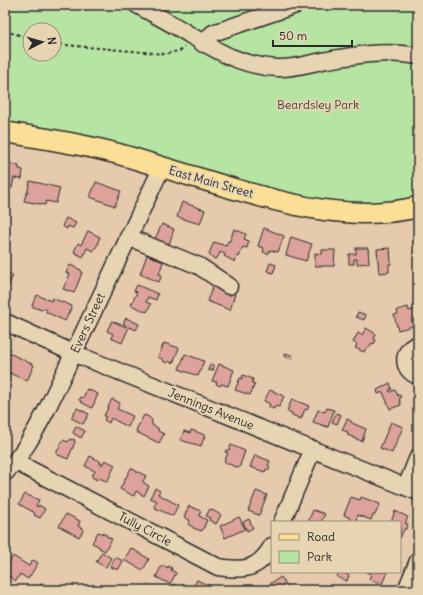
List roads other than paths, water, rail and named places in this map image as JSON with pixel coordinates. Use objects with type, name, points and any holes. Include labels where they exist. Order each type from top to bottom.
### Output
[{"type":"main road","name":"East Main Street","points":[[5,132],[103,150],[265,198],[308,208],[342,212],[383,212],[418,207]]},
{"type":"street","points":[[138,5],[232,59],[266,67],[290,68],[369,53],[418,56]]},
{"type":"street","points":[[197,40],[213,33],[296,5]]},
{"type":"street","name":"Evers Street","points":[[10,468],[26,447],[44,415],[162,167]]},
{"type":"street","points":[[128,237],[198,266],[229,286]]},
{"type":"street","name":"Jennings Avenue","points":[[5,322],[74,353],[412,489]]},
{"type":"street","points":[[418,344],[409,349],[405,359],[408,370],[412,374],[418,376]]},
{"type":"street","points":[[282,521],[313,449]]},
{"type":"street","points":[[412,489],[418,457]]},
{"type":"street","name":"Tully Circle","points":[[10,468],[218,567],[246,569],[258,564],[266,556],[271,548]]},
{"type":"street","points":[[406,590],[418,561]]},
{"type":"park label","name":"Beardsley Park","points":[[318,105]]}]
